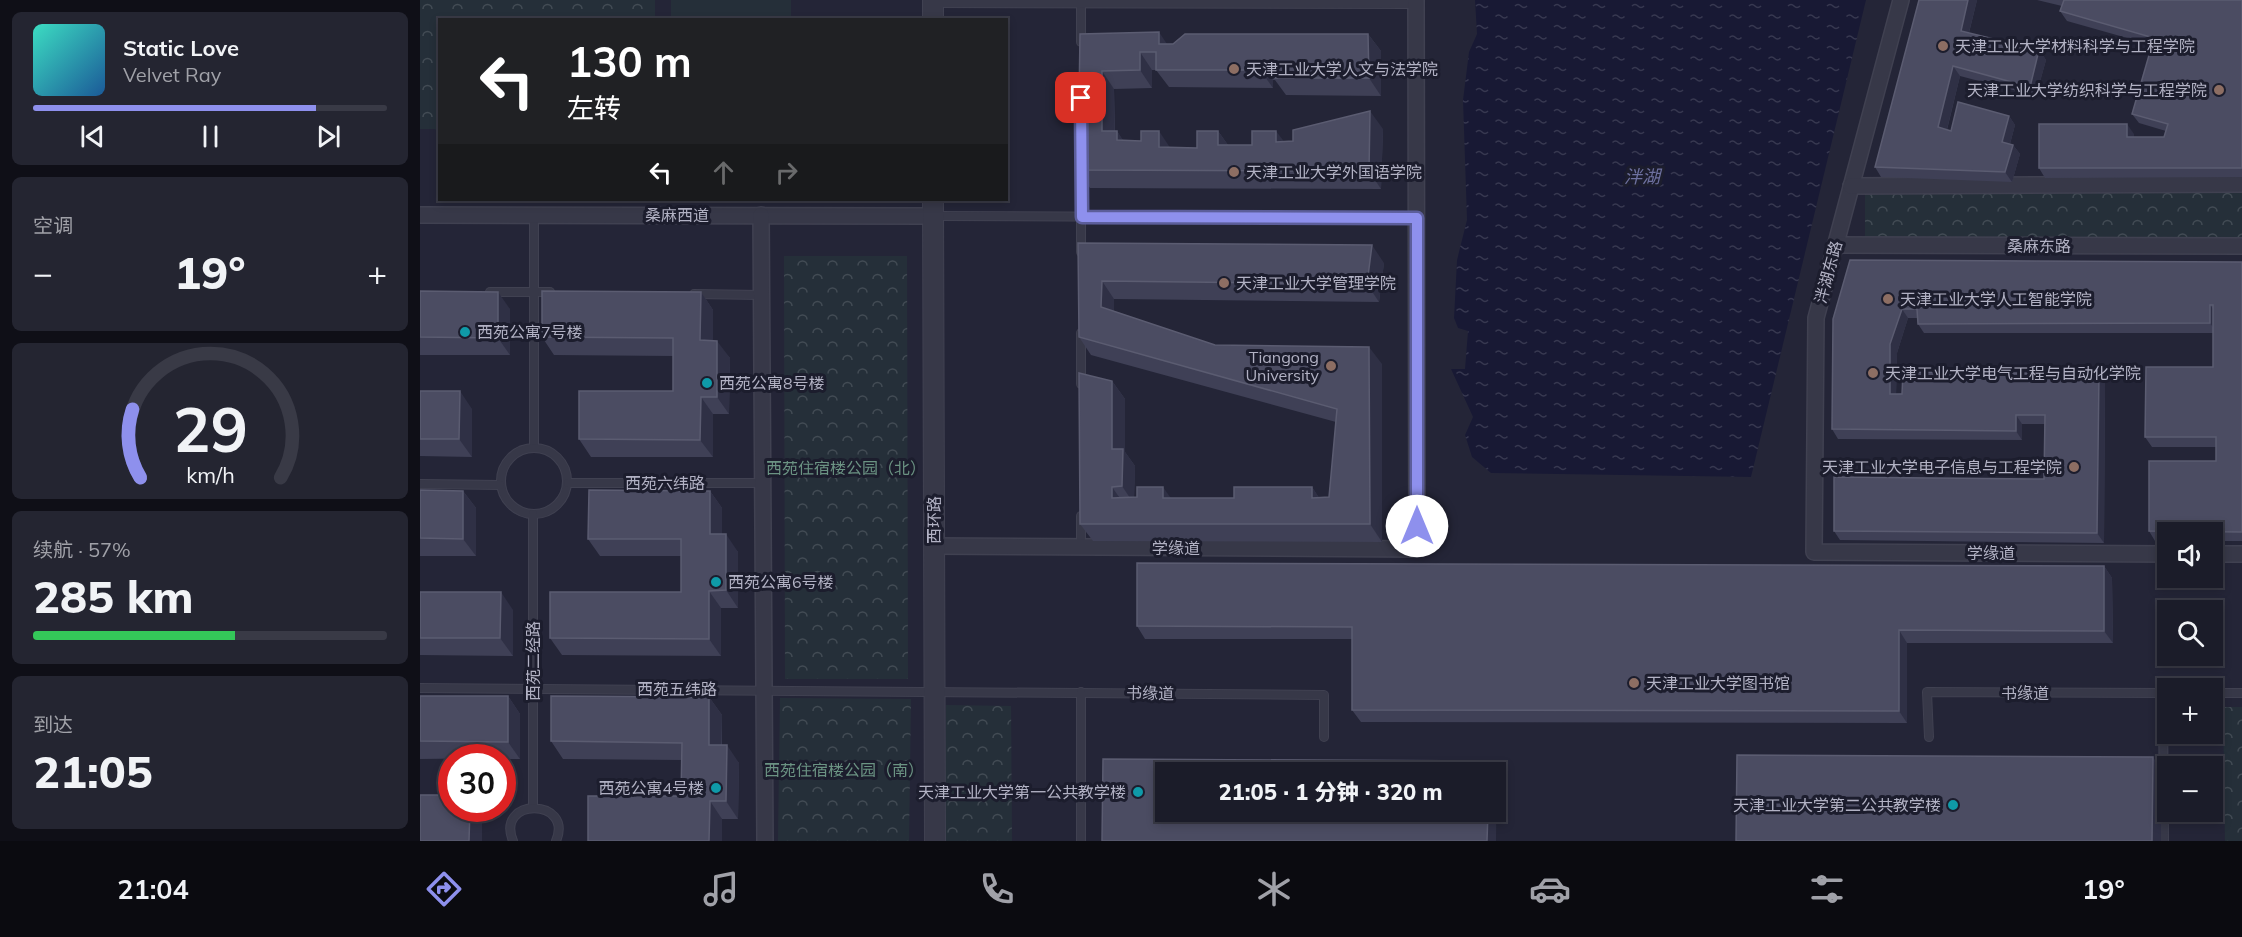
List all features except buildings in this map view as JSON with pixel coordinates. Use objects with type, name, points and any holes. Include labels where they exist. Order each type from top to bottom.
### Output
[{"type":"street","name":"泮湖东路","points":[[1814,552],[1816,318],[1901,0]]},
{"type":"street","points":[[1416,2],[1417,218]]},
{"type":"street","points":[[1851,186],[2242,184]]},
{"type":"street","name":"桑麻西道","points":[[420,215],[761,215],[933,208]]},
{"type":"street","name":"西环路","points":[[933,208],[935,841]]},
{"type":"street","points":[[761,215],[765,841]]},
{"type":"street","name":"学缘道","points":[[934,546],[1417,549],[1417,218]]},
{"type":"street","name":"桑麻东路","points":[[1835,245],[2242,246]]},
{"type":"street","name":"学缘道","points":[[1814,552],[2157,554]]},
{"type":"street","points":[[2223,554],[2242,554]]},
{"type":"lane","points":[[1081,1],[1081,50]]},
{"type":"lane","points":[[933,7],[1081,1],[1416,2]]},
{"type":"lane","points":[[1082,157],[1082,264]]},
{"type":"lane","points":[[933,208],[1082,217],[1417,218]]},
{"type":"lane","points":[[534,215],[534,447]]},
{"type":"lane","points":[[477,292],[558,292]]},
{"type":"lane","points":[[690,294],[761,295]]},
{"type":"lane","points":[[1082,323],[1082,394]]},
{"type":"lane","points":[[534,447],[551,452],[558,458],[564,465],[568,483],[561,502],[553,509],[534,514],[515,509],[508,502],[500,484],[504,466],[509,459],[516,452],[534,447]]},
{"type":"lane","name":"西苑六纬路","points":[[568,483],[763,483]]},
{"type":"lane","points":[[420,484],[500,484]]},
{"type":"lane","points":[[1082,512],[1082,547]]},
{"type":"lane","name":"西苑二经路","points":[[534,514],[534,807]]},
{"type":"lane","name":"西苑五纬路","points":[[420,688],[935,690]]},
{"type":"lane","name":"书缘道","points":[[935,690],[1324,695],[1324,737]]},
{"type":"lane","points":[[1081,692],[1081,841]]},
{"type":"lane","name":"书缘道","points":[[1929,737],[1927,693],[2157,693]]},
{"type":"lane","points":[[2223,693],[2242,693]]},
{"type":"lane","points":[[2164,841],[2165,744]]},
{"type":"lane","points":[[513,841],[511,828],[513,821],[524,810],[534,807],[546,810],[552,815],[558,830],[556,841]]},
{"type":"green space","points":[[420,0],[655,0],[655,18],[438,18],[438,131],[435,129],[420,129]]},
{"type":"green space","points":[[671,0],[791,0],[791,18],[671,18]]},
{"type":"green space","points":[[1865,193],[2242,193],[2242,239],[1865,238]]},
{"type":"green space","name":"西苑住宿楼公园（北）","points":[[784,256],[907,256],[908,679],[785,679]]},
{"type":"green space","name":"西苑住宿楼公园（南）","points":[[780,698],[911,699],[909,841],[778,841]]},
{"type":"green space","points":[[946,705],[1011,706],[1012,841],[944,841]]},
{"type":"green space","points":[[2223,707],[2242,707],[2242,841],[2225,841]]},
{"type":"water","name":"泮湖","points":[[1475,0],[1866,0],[1751,477],[1491,473],[1472,457],[1465,435],[1473,417],[1451,369],[1465,369],[1468,331],[1458,328],[1454,318],[1457,260],[1467,220],[1463,100],[1469,52],[1477,34]]},
{"type":"place","name":"天津工业大学材料科学与工程学院","points":[[1943,46]]},
{"type":"place","name":"天津工业大学人文与法学院","points":[[1234,69]]},
{"type":"place","name":"天津工业大学纺织科学与工程学院","points":[[2219,90]]},
{"type":"place","name":"天津工业大学外国语学院","points":[[1234,172]]},
{"type":"place","name":"天津工业大学管理学院","points":[[1224,283]]},
{"type":"place","name":"天津工业大学人工智能学院","points":[[1888,299]]},
{"type":"place","name":"西苑公寓7号楼","points":[[465,332]]},
{"type":"place","name":"Tiangong University","points":[[1331,366]]},
{"type":"place","name":"天津工业大学电气工程与自动化学院","points":[[1873,373]]},
{"type":"place","name":"西苑公寓8号楼","points":[[707,383]]},
{"type":"place","name":"天津工业大学电子信息与工程学院","points":[[2074,467]]},
{"type":"place","name":"西苑公寓6号楼","points":[[716,582]]},
{"type":"place","name":"天津工业大学图书馆","points":[[1634,683]]},
{"type":"place","name":"西苑公寓4号楼","points":[[716,788]]},
{"type":"place","name":"天津工业大学第一公共教学楼","points":[[1138,792]]},
{"type":"place","name":"天津工业大学第二公共教学楼","points":[[1953,805]]},
{"type":"route","points":[[1081,98],[1082,217],[1417,218],[1417,526]]}]
